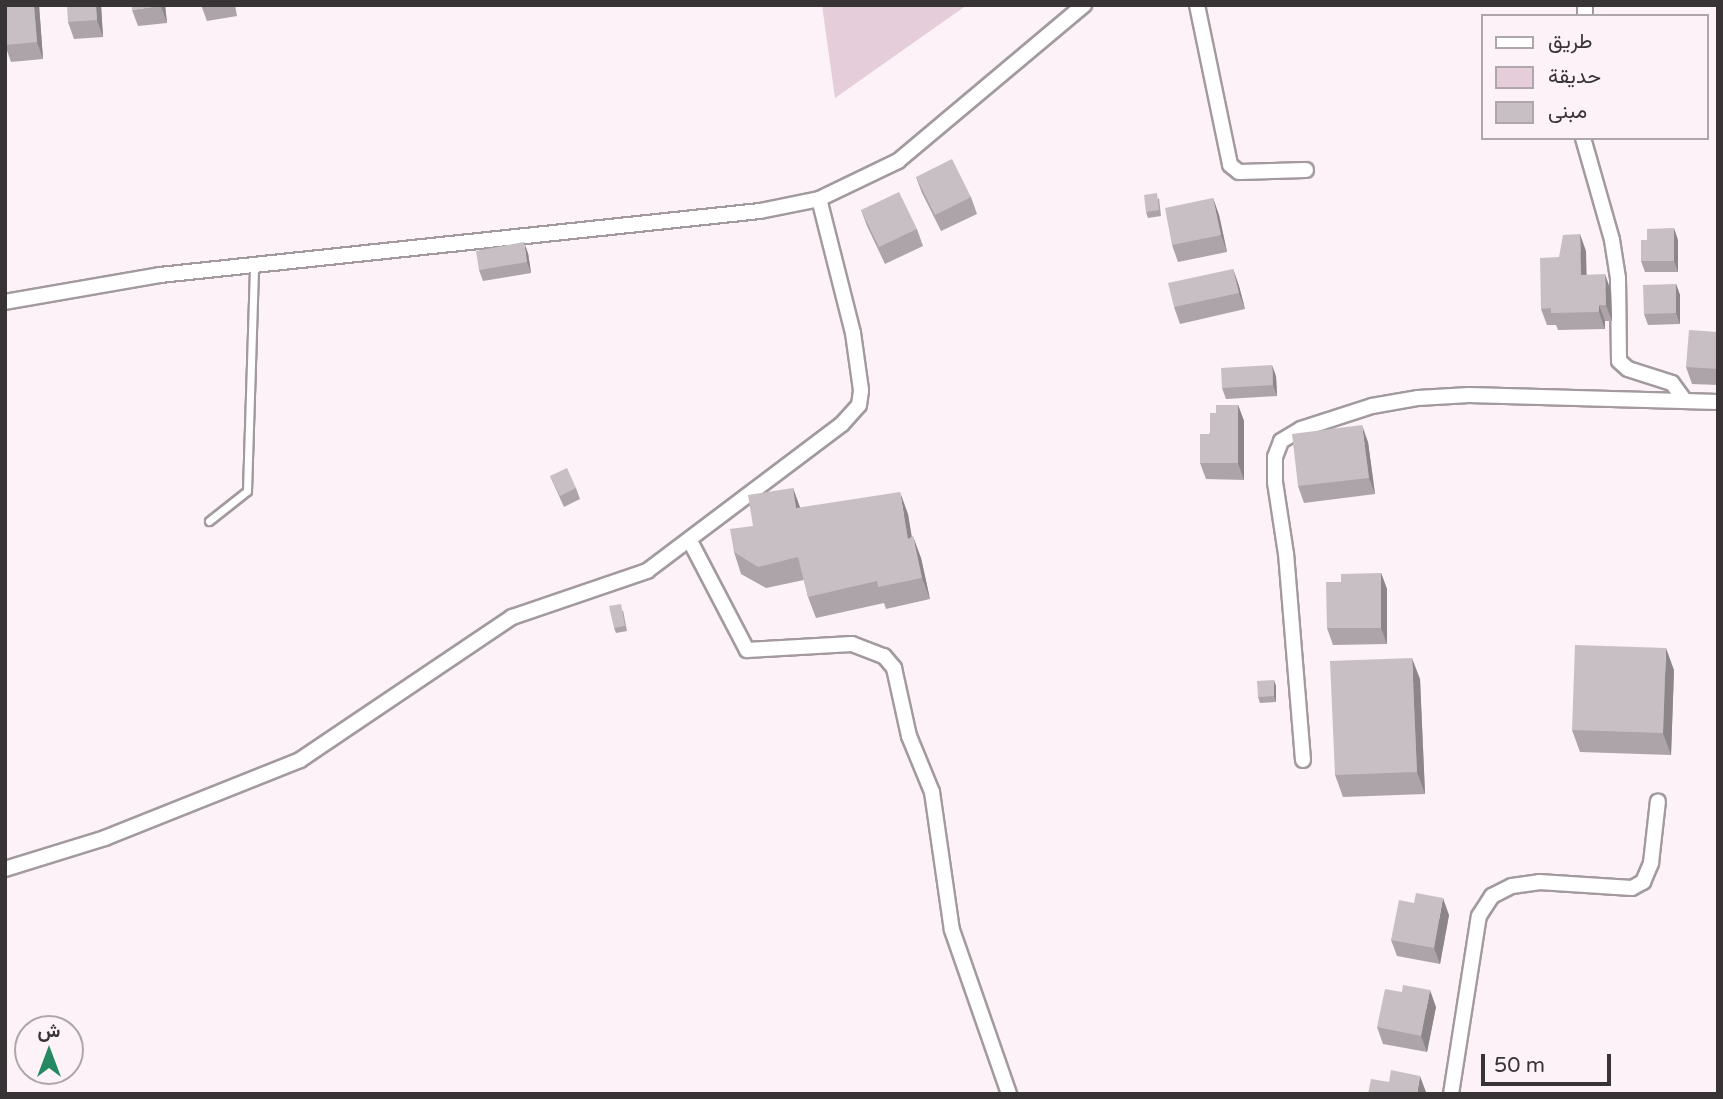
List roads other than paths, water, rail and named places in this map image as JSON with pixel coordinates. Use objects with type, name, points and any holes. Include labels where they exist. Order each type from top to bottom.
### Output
[{"type":"street","points":[[5,302],[160,275],[760,211],[819,199],[898,161],[1084,5]]},
{"type":"street","points":[[1197,5],[1230,165],[1238,172],[1306,170]]},
{"type":"street","points":[[1584,140],[1612,240],[1619,361],[1628,369],[1672,383],[1685,401]]},
{"type":"street","points":[[5,869],[105,838],[300,760],[512,617],[532,607],[615,585],[647,571],[786,470],[859,405],[853,333],[819,199]]},
{"type":"street","points":[[1303,760],[1286,554],[1275,482],[1275,457],[1281,441],[1325,421],[1418,398],[1469,395],[1718,402]]},
{"type":"street","points":[[690,541],[747,650],[852,644],[884,656],[894,668],[909,736],[932,792],[952,930],[1009,1094]]},
{"type":"street","points":[[1451,1094],[1479,916],[1492,896],[1511,886],[1539,882],[1632,888],[1643,882],[1651,863],[1658,801]]},
{"type":"lane","points":[[209,521],[247,491],[254,265]]}]
